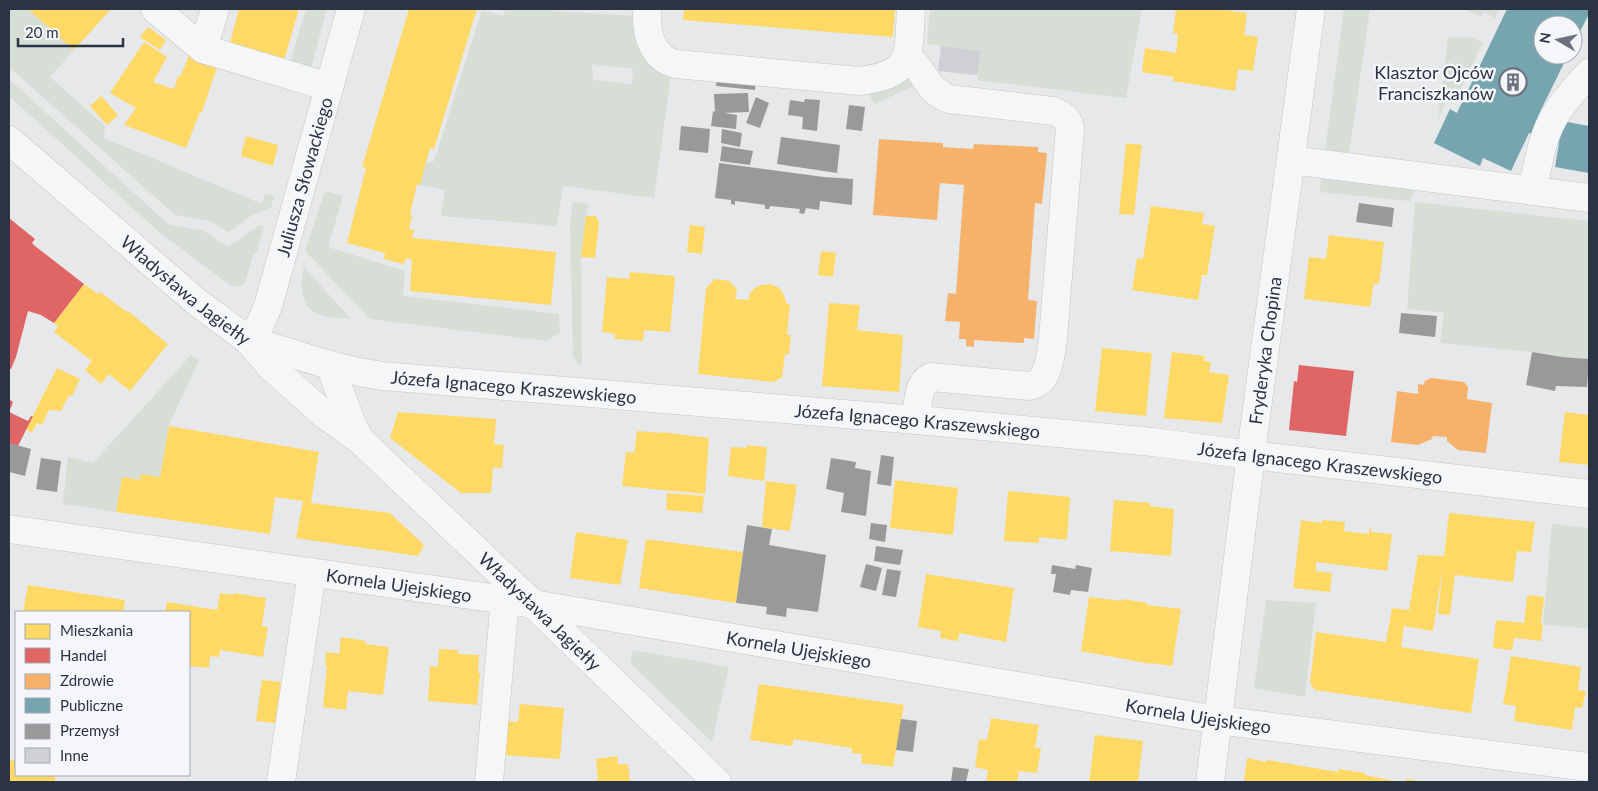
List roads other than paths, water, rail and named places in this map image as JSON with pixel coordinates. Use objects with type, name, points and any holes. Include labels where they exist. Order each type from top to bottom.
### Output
[{"type":"street","points":[[155,9],[203,49],[329,87]]},
{"type":"street","points":[[203,49],[215,9]]},
{"type":"street","name":"Juliusza Słowackiego","points":[[248,340],[260,325],[268,306],[351,9]]},
{"type":"street","points":[[647,9],[648,28],[655,50],[662,59],[676,64],[860,80],[875,79],[895,72],[907,57],[911,9]]},
{"type":"street","name":"Fryderyka Chopina","points":[[1210,782],[1251,455],[1311,9]]},
{"type":"street","points":[[907,57],[916,65],[930,86],[949,99],[1053,111],[1061,114],[1070,124],[1054,338],[1044,376],[1041,381],[1029,386],[931,377],[922,386],[917,420]]},
{"type":"street","points":[[1532,190],[1550,125],[1568,98],[1589,73]]},
{"type":"street","name":"Władysława Jagiełły","points":[[9,140],[198,303],[248,340],[276,372],[325,415],[361,442],[533,604],[717,782]]},
{"type":"street","points":[[1291,160],[1589,198]]},
{"type":"street","name":"Józefa Ignacego Kraszewskiego","points":[[248,340],[357,373],[917,420],[1153,442],[1589,494]]},
{"type":"street","name":"Władysława Jagiełły","points":[[330,366],[351,422],[361,442]]},
{"type":"street","name":"Kornela Ujejskiego","points":[[9,529],[505,599],[1218,720],[1589,768]]},
{"type":"street","points":[[281,782],[312,572]]},
{"type":"street","points":[[490,782],[505,599]]},
{"type":"place","name":"Klasztor Ojców Franciszkanów","points":[[1513,82]]}]
